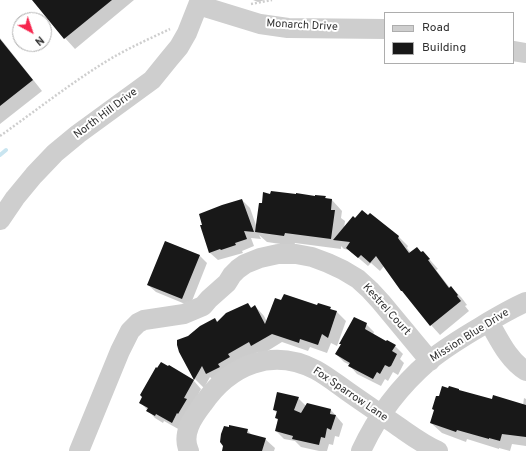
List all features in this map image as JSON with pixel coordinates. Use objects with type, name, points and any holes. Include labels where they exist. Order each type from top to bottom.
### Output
[{"type":"street","name":"Monarch Drive","points":[[199,3],[260,24],[288,28],[384,29]]},
{"type":"street","name":"North Hill Drive","points":[[0,220],[15,198],[55,153],[78,134],[152,80],[179,47],[187,33],[199,3]]},
{"type":"street","points":[[514,51],[526,53]]},
{"type":"street","name":"Kestrel Court","points":[[79,451],[120,351],[130,331],[138,323],[144,320],[184,314],[203,306],[227,283],[232,275],[245,264],[260,258],[278,254],[296,254],[312,257],[343,270],[358,279],[381,302],[430,360]]},
{"type":"street","name":"Mission Blue Drive","points":[[361,451],[368,436],[388,404],[413,376],[430,360],[489,322],[526,302]]},
{"type":"street","points":[[489,322],[513,360],[526,371]]},
{"type":"street","name":"Fox Sparrow Lane","points":[[188,451],[186,436],[189,426],[208,396],[220,383],[245,366],[270,360],[295,362],[316,371],[416,439],[438,451]]},
{"type":"path","points":[[249,4],[272,0]]},
{"type":"path","points":[[0,136],[103,63],[134,46],[173,28]]},
{"type":"building","points":[[32,0],[112,0],[64,39],[52,24],[52,12],[42,12]]},
{"type":"building","points":[[0,39],[33,80],[0,106]]},
{"type":"building","points":[[271,191],[326,196],[325,198],[332,199],[331,210],[335,210],[331,239],[285,233],[284,236],[255,232],[259,203],[262,203],[263,192],[270,194]]},
{"type":"building","points":[[242,199],[254,232],[244,231],[247,239],[235,243],[236,245],[209,253],[200,225],[202,225],[199,214]]},
{"type":"building","points":[[362,210],[368,215],[370,213],[399,236],[398,238],[409,253],[417,247],[421,252],[423,251],[449,288],[451,286],[461,301],[430,326],[401,291],[376,256],[370,263],[361,255],[358,258],[346,248],[350,242],[333,240],[353,216],[355,218]]},
{"type":"building","points":[[165,241],[200,255],[182,299],[147,285]]},
{"type":"building","points":[[284,294],[317,305],[318,303],[331,307],[330,309],[337,311],[328,338],[322,334],[318,345],[300,339],[299,343],[272,334],[251,346],[249,342],[228,354],[230,357],[218,364],[220,367],[206,374],[202,366],[194,380],[179,352],[177,340],[188,336],[200,326],[215,318],[217,322],[226,313],[248,303],[251,308],[255,305],[265,324],[275,298],[281,300]]},
{"type":"building","points":[[354,317],[367,323],[365,329],[396,345],[392,351],[397,354],[391,366],[389,367],[385,365],[380,374],[377,372],[373,379],[348,366],[350,363],[335,354]]},
{"type":"building","points":[[161,362],[194,380],[184,398],[187,399],[172,423],[156,414],[155,416],[146,411],[148,408],[139,403],[142,397],[140,395],[156,367],[157,368]]},
{"type":"building","points":[[442,386],[448,388],[449,386],[492,399],[493,395],[526,405],[526,437],[502,434],[500,441],[457,430],[456,432],[430,423],[436,396],[439,396]]},
{"type":"building","points":[[277,392],[299,397],[294,410],[301,413],[307,403],[331,409],[330,414],[336,415],[331,430],[327,428],[325,438],[321,437],[319,445],[292,439],[293,436],[275,431],[278,419],[275,418],[277,411],[273,410]]},
{"type":"building","points":[[229,425],[248,429],[247,433],[266,438],[262,451],[222,451],[223,446],[220,442],[221,434],[224,426],[229,427]]},
{"type":"waterway","points":[[0,155],[6,150]]}]
